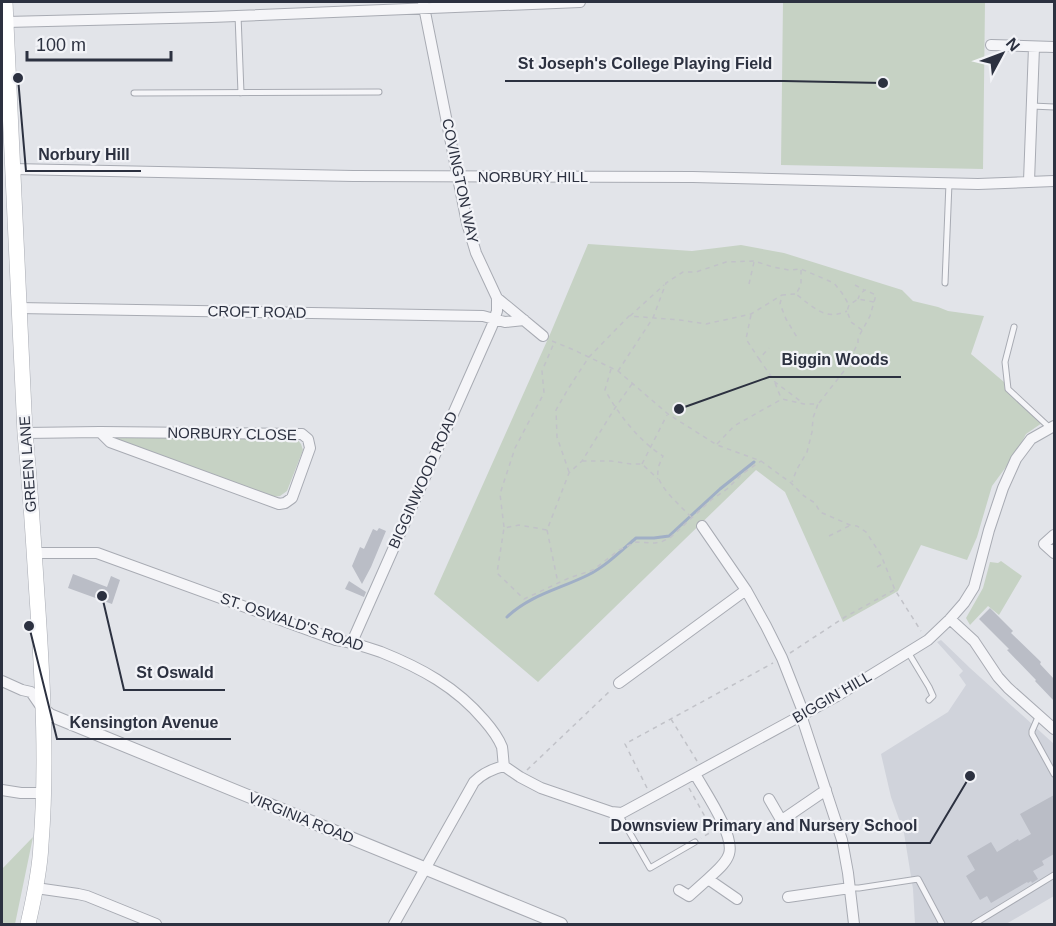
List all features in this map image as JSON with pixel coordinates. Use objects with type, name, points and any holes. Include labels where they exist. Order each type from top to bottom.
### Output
[{"type":"main road","name":"GREEN LANE","points":[[4,13],[8,169],[41,669],[44,793],[36,888],[28,924]]},
{"type":"street","points":[[4,13],[238,15],[423,4],[579,2]]},
{"type":"street","name":"COVINGTON WAY","points":[[423,4],[467,223],[476,253],[497,298],[545,338]]},
{"type":"street","points":[[991,45],[1054,47]]},
{"type":"street","points":[[1029,181],[1034,47]]},
{"type":"street","name":"NORBURY HILL","points":[[8,169],[342,176],[693,177],[978,184],[1054,181]]},
{"type":"street","name":"BIGGINWOOD ROAD","points":[[352,642],[494,319],[497,311],[497,298]]},
{"type":"street","name":"CROFT ROAD","points":[[18,308],[483,316],[505,322],[524,320]]},
{"type":"street","name":"BIGGIN HILL","points":[[618,814],[802,716],[928,640],[964,603],[974,587],[989,530],[1003,488],[1016,459],[1031,439],[1052,427]]},
{"type":"street","name":"NORBURY CLOSE","points":[[25,434],[100,432],[302,434],[308,439],[310,448],[292,498],[279,504],[110,442],[100,432]]},
{"type":"street","points":[[702,526],[746,590],[782,658],[802,709],[802,716],[842,840],[854,924]]},
{"type":"street","points":[[1054,535],[1044,544],[1054,553]]},
{"type":"street","name":"ST. OSWALD'S ROAD","points":[[34,554],[97,553],[336,640],[352,642],[421,669],[460,695],[479,714],[502,748],[504,766]]},
{"type":"street","points":[[619,682],[746,590]]},
{"type":"street","points":[[950,619],[974,641],[1008,688],[1054,729]]},
{"type":"street","points":[[2,681],[31,692],[42,708]]},
{"type":"street","name":"VIRGINIA ROAD","points":[[42,708],[50,715],[561,924]]},
{"type":"street","points":[[394,924],[474,782],[487,772],[504,766],[541,788],[618,814]]},
{"type":"street","points":[[680,890],[690,896],[728,858],[730,851],[724,825],[698,772]]},
{"type":"street","points":[[2,790],[44,793]]},
{"type":"street","points":[[769,799],[777,815],[785,818],[826,790]]},
{"type":"street","points":[[708,879],[737,899]]},
{"type":"street","points":[[36,888],[87,896],[156,924]]},
{"type":"street","points":[[788,897],[850,888]]},
{"type":"lane","points":[[238,15],[241,93]]},
{"type":"lane","points":[[134,93],[379,92]]},
{"type":"lane","points":[[1032,106],[1054,107]]},
{"type":"lane","points":[[945,283],[949,183]]},
{"type":"lane","points":[[1014,327],[1005,362],[1008,388],[1052,427]]},
{"type":"lane","points":[[908,652],[933,696],[929,700]]},
{"type":"lane","points":[[1039,715],[1032,734],[1054,774]]},
{"type":"lane","points":[[618,814],[650,868],[695,842]]},
{"type":"lane","points":[[974,924],[1054,875]]},
{"type":"lane","points":[[850,888],[918,879],[942,924]]},
{"type":"path","points":[[749,284],[754,261]]},
{"type":"path","points":[[570,472],[557,437],[556,410],[589,357],[629,316],[666,283],[683,272],[696,273],[726,262],[754,261],[789,270],[801,269],[834,283],[849,305]]},
{"type":"path","points":[[796,294],[801,285],[801,269]]},
{"type":"path","points":[[618,371],[653,318],[666,283]]},
{"type":"path","points":[[791,483],[807,452],[818,404],[844,371],[874,303],[876,295],[855,285]]},
{"type":"path","points":[[862,330],[851,322],[847,311],[849,305],[865,290]]},
{"type":"path","points":[[629,316],[706,324],[751,314],[782,295],[796,294],[827,315],[838,315],[847,311]]},
{"type":"path","points":[[782,295],[780,304],[798,339]]},
{"type":"path","points":[[858,299],[874,303]]},
{"type":"path","points":[[751,314],[746,339],[775,382],[782,399]]},
{"type":"path","points":[[545,338],[618,371],[668,414],[717,445],[762,461],[815,503],[820,512],[857,526],[866,532],[881,555],[895,590],[928,640]]},
{"type":"path","points":[[554,342],[542,371],[544,393],[515,448],[500,494],[504,528],[497,573],[524,599],[569,578],[593,570],[619,550],[636,542],[661,542],[671,537],[742,474],[762,461]]},
{"type":"path","points":[[759,359],[769,348]]},
{"type":"path","points":[[611,368],[605,390],[615,408],[651,449],[663,456],[657,472],[658,480]]},
{"type":"path","points":[[775,382],[804,404]]},
{"type":"path","points":[[558,584],[547,530],[570,472],[582,460],[632,384]]},
{"type":"path","points":[[717,445],[734,426],[782,399],[804,404],[818,404]]},
{"type":"path","points":[[642,464],[668,414]]},
{"type":"path","points":[[582,460],[642,464],[702,526]]},
{"type":"path","points":[[504,528],[519,525],[547,530]]},
{"type":"path","points":[[829,536],[850,525]]},
{"type":"path","points":[[877,567],[885,563]]},
{"type":"path","points":[[652,797],[625,744],[782,658],[895,590]]},
{"type":"path","points":[[520,777],[619,682]]},
{"type":"path","points":[[671,719],[698,772]]},
{"type":"path","points":[[684,780],[713,831],[695,842]]},
{"type":"shaded area","points":[[941,640],[1054,744],[1054,896],[1006,924],[915,924],[913,889],[904,833],[891,797],[881,754],[948,712],[966,685],[959,675],[963,671],[937,642]]},
{"type":"green space","points":[[783,2],[985,2],[983,169],[781,165]]},
{"type":"green space","points":[[588,244],[692,251],[741,245],[784,253],[902,290],[913,301],[948,311],[984,316],[971,354],[1004,382],[1005,389],[1042,423],[1026,434],[1017,452],[992,486],[977,537],[967,560],[921,545],[898,591],[843,622],[785,492],[756,470],[538,682],[434,594]]},
{"type":"green space","points":[[113,436],[296,438],[303,450],[287,491],[280,496],[273,497],[117,440]]},
{"type":"green space","points":[[1001,561],[1022,576],[999,615],[988,606],[970,625],[966,618],[983,588],[990,562]]},
{"type":"green space","points":[[33,837],[15,924],[2,924],[2,869]]},
{"type":"building","points":[[379,528],[386,531],[362,584],[352,566],[360,547],[364,549],[373,529],[377,531]]},
{"type":"building","points":[[73,574],[107,587],[111,576],[120,580],[112,604],[68,588]]},
{"type":"building","points":[[349,581],[366,592],[364,597],[345,589]]},
{"type":"building","points":[[990,608],[1054,679],[1054,701],[1007,650],[1009,649],[979,619]]},
{"type":"building","points":[[1054,795],[1054,854],[1042,861],[1044,865],[1033,871],[1038,879],[1032,883],[1027,882],[991,903],[987,896],[980,900],[966,876],[975,870],[967,856],[991,842],[997,852],[1031,834],[1020,814]]},
{"type":"waterway","points":[[507,617],[525,603],[595,571],[636,538],[669,536],[720,489],[754,462]]},
{"type":"place","name":"Norbury Hill","points":[[18,78]]},
{"type":"place","name":"St Joseph's College Playing Field","points":[[883,83]]},
{"type":"place","name":"Biggin Woods","points":[[679,409]]},
{"type":"place","name":"St Oswald","points":[[102,596]]},
{"type":"place","name":"Kensington Avenue","points":[[29,626]]},
{"type":"place","name":"Downsview Primary and Nursery School","points":[[970,776]]}]
